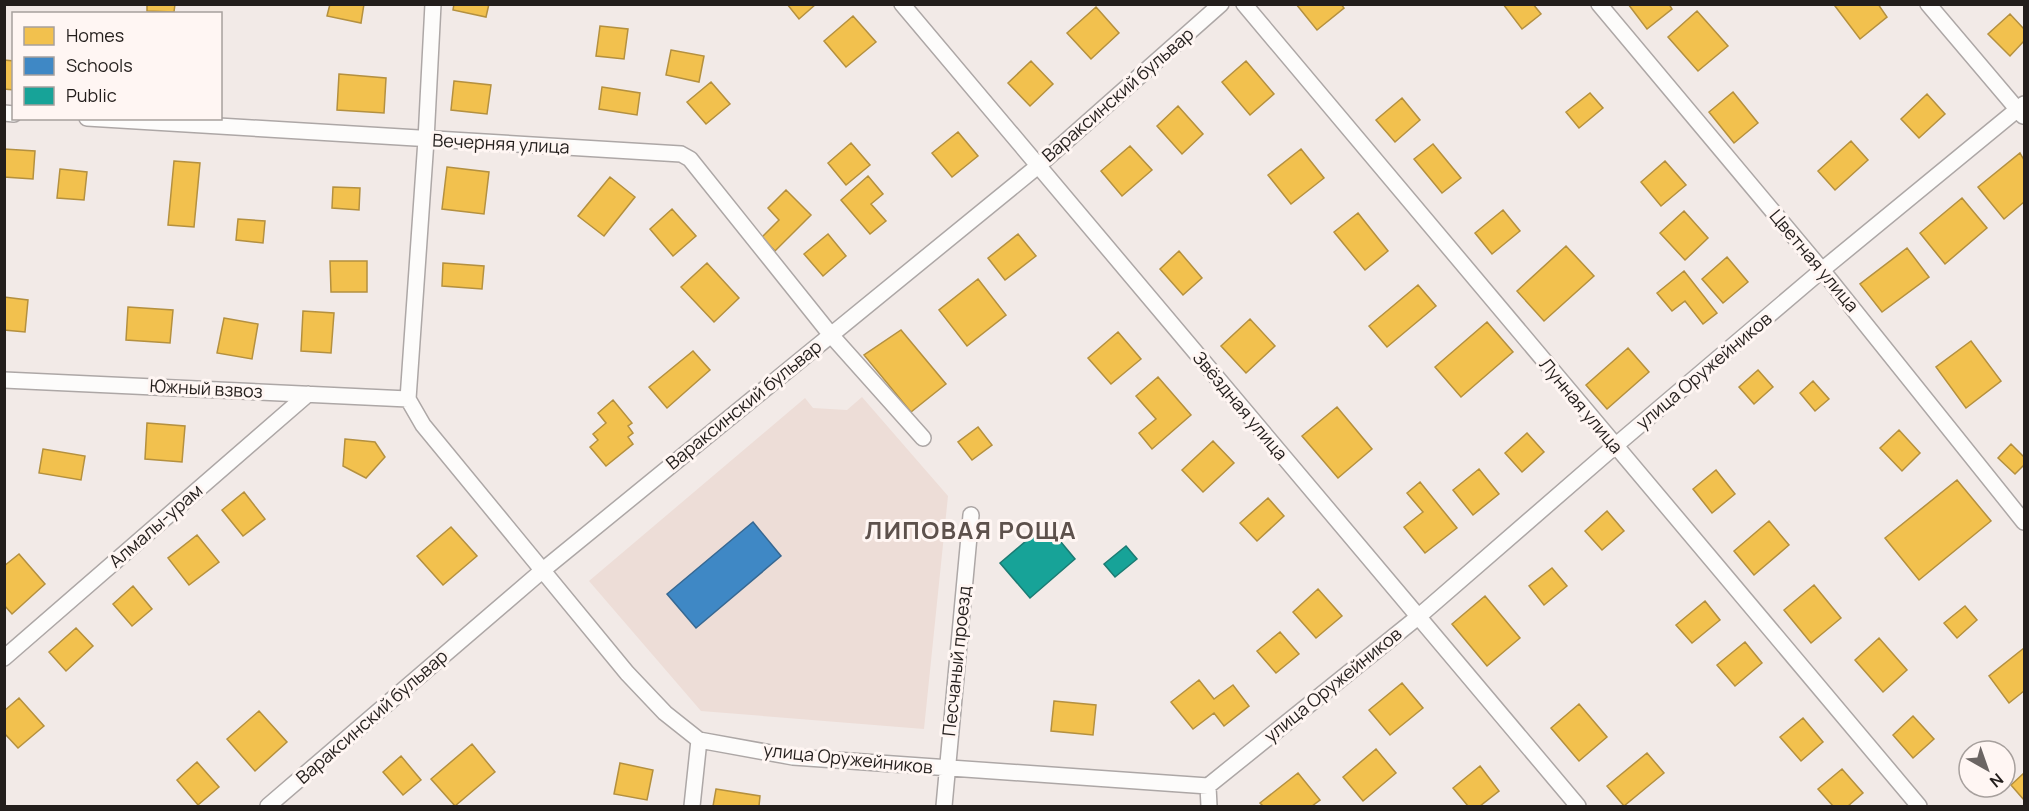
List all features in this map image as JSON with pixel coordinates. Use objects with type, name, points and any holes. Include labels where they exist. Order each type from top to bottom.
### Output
[{"type":"street","points":[[408,399],[433,4]]},
{"type":"street","name":"Звёздная улица","points":[[902,4],[1578,807]]},
{"type":"street","name":"Вараксинский бульвар","points":[[268,807],[543,570],[1038,166],[1221,4]]},
{"type":"street","name":"Лунная улица","points":[[1244,4],[1919,807]]},
{"type":"street","name":"Цветная улица","points":[[1599,4],[1822,270],[2025,522]]},
{"type":"street","points":[[1928,4],[2022,110]]},
{"type":"street","name":"улица Оружейников","points":[[408,399],[423,425],[627,673],[665,713],[699,740],[793,757],[1208,786],[1418,617],[1822,270],[2022,110]]},
{"type":"street","name":"Вечерняя улица","points":[[118,120],[681,154],[690,159],[831,335]]},
{"type":"street","points":[[831,335],[923,438]]},
{"type":"street","name":"Южный взвоз","points":[[4,380],[408,399]]},
{"type":"street","name":"Алмалы-урам","points":[[4,658],[308,394]]},
{"type":"street","name":"Песчаный проезд","points":[[944,807],[971,515]]},
{"type":"street","points":[[692,807],[699,740]]},
{"type":"street","points":[[1208,786],[1209,807]]},
{"type":"shaded area","points":[[862,397],[948,496],[924,729],[701,711],[589,581],[805,398],[813,408],[847,410]]},
{"type":"building: Homes","points":[[147,4],[175,4],[174,12],[147,11]]},
{"type":"building: Homes","points":[[330,4],[364,4],[361,23],[327,16]]},
{"type":"building: Homes","points":[[454,4],[489,4],[486,17],[453,10]]},
{"type":"building: Homes","points":[[787,4],[816,4],[799,19]]},
{"type":"building: Homes","points":[[1296,4],[1341,4],[1344,8],[1317,30]]},
{"type":"building: Homes","points":[[1503,4],[1533,4],[1541,14],[1522,29]]},
{"type":"building: Homes","points":[[1628,4],[1669,4],[1672,9],[1647,29]]},
{"type":"building: Homes","points":[[1837,4],[1878,4],[1887,17],[1860,39],[1835,6]]},
{"type":"building: Homes","points":[[1096,7],[1119,33],[1091,59],[1067,33]]},
{"type":"building: Homes","points":[[1697,11],[1728,46],[1698,71],[1668,37]]},
{"type":"building: Homes","points":[[2010,14],[2024,29],[2024,41],[2010,56],[1988,34]]},
{"type":"building: Homes","points":[[853,16],[876,42],[846,67],[824,41]]},
{"type":"building: Homes","points":[[600,26],[628,29],[624,59],[596,56]]},
{"type":"building: Homes","points":[[671,50],[704,56],[699,82],[666,75]]},
{"type":"building: Homes","points":[[4,60],[12,61],[12,90],[4,89]]},
{"type":"building: Homes","points":[[1031,61],[1053,84],[1030,106],[1008,83]]},
{"type":"building: Homes","points":[[1246,61],[1274,94],[1250,115],[1222,82]]},
{"type":"building: Homes","points":[[339,74],[386,78],[384,113],[337,110]]},
{"type":"building: Homes","points":[[454,81],[491,85],[487,114],[451,110]]},
{"type":"building: Homes","points":[[711,82],[730,104],[706,124],[687,102]]},
{"type":"building: Homes","points":[[602,87],[640,93],[637,115],[599,109]]},
{"type":"building: Homes","points":[[1733,92],[1758,123],[1734,143],[1709,112]]},
{"type":"building: Homes","points":[[1590,93],[1603,108],[1579,128],[1566,112]]},
{"type":"building: Homes","points":[[1927,94],[1945,114],[1919,138],[1901,119]]},
{"type":"building: Homes","points":[[1402,98],[1420,120],[1395,142],[1376,120]]},
{"type":"building: Homes","points":[[1178,106],[1203,134],[1182,154],[1157,126]]},
{"type":"building: Homes","points":[[958,132],[978,156],[952,177],[932,153]]},
{"type":"building: Homes","points":[[1851,141],[1868,160],[1835,190],[1818,171]]},
{"type":"building: Homes","points":[[851,143],[870,165],[846,185],[828,163]]},
{"type":"building: Homes","points":[[1433,144],[1461,178],[1442,193],[1414,159]]},
{"type":"building: Homes","points":[[1130,146],[1152,170],[1122,196],[1101,171]]},
{"type":"building: Homes","points":[[4,149],[35,151],[33,179],[4,177]]},
{"type":"building: Homes","points":[[1301,149],[1324,178],[1291,204],[1268,175]]},
{"type":"building: Homes","points":[[2020,153],[2024,160],[2024,202],[2004,219],[1978,187]]},
{"type":"building: Homes","points":[[174,161],[200,163],[194,227],[168,225]]},
{"type":"building: Homes","points":[[1665,161],[1686,185],[1661,206],[1641,182]]},
{"type":"building: Homes","points":[[447,167],[489,172],[484,214],[442,209]]},
{"type":"building: Homes","points":[[60,169],[87,172],[84,200],[57,198]]},
{"type":"building: Homes","points":[[868,176],[883,194],[871,204],[886,221],[870,234],[841,200]]},
{"type":"building: Homes","points":[[610,177],[635,197],[604,236],[578,216]]},
{"type":"building: Homes","points":[[333,187],[360,188],[359,210],[332,208]]},
{"type":"building: Homes","points":[[786,190],[811,215],[775,251],[762,237],[779,220],[768,208]]},
{"type":"building: Homes","points":[[1962,198],[1987,228],[1945,264],[1920,233]]},
{"type":"building: Homes","points":[[672,209],[696,236],[673,256],[650,229]]},
{"type":"building: Homes","points":[[1503,210],[1520,231],[1492,254],[1475,233]]},
{"type":"building: Homes","points":[[1684,211],[1708,238],[1685,260],[1660,233]]},
{"type":"building: Homes","points":[[1358,213],[1388,251],[1365,270],[1334,232]]},
{"type":"building: Homes","points":[[238,219],[265,221],[263,243],[236,240]]},
{"type":"building: Homes","points":[[828,234],[846,256],[823,276],[804,254]]},
{"type":"building: Homes","points":[[1018,234],[1036,256],[1005,280],[988,258]]},
{"type":"building: Homes","points":[[1566,246],[1594,276],[1544,321],[1517,291]]},
{"type":"building: Homes","points":[[1907,248],[1929,277],[1882,312],[1860,284]]},
{"type":"building: Homes","points":[[1179,251],[1202,278],[1183,295],[1160,269]]},
{"type":"building: Homes","points":[[1727,257],[1748,282],[1723,303],[1702,279]]},
{"type":"building: Homes","points":[[330,261],[367,261],[367,292],[331,292]]},
{"type":"building: Homes","points":[[443,263],[484,266],[482,289],[442,286]]},
{"type":"building: Homes","points":[[707,263],[739,298],[714,322],[681,287]]},
{"type":"building: Homes","points":[[1684,271],[1717,313],[1703,324],[1685,301],[1672,311],[1657,293]]},
{"type":"building: Homes","points":[[978,279],[1006,315],[967,346],[939,310]]},
{"type":"building: Homes","points":[[1418,285],[1436,306],[1387,347],[1369,326]]},
{"type":"building: Homes","points":[[4,297],[28,300],[25,332],[4,330]]},
{"type":"building: Homes","points":[[128,307],[173,310],[170,343],[126,340]]},
{"type":"building: Homes","points":[[303,311],[334,313],[331,353],[301,351]]},
{"type":"building: Homes","points":[[224,318],[258,324],[252,359],[217,353]]},
{"type":"building: Homes","points":[[1250,319],[1275,346],[1246,373],[1221,346]]},
{"type":"building: Homes","points":[[1487,322],[1513,352],[1461,397],[1435,367]]},
{"type":"building: Homes","points":[[901,330],[946,384],[911,412],[864,355]]},
{"type":"building: Homes","points":[[1118,332],[1141,359],[1111,384],[1088,358]]},
{"type":"building: Homes","points":[[1971,341],[2001,381],[1966,408],[1936,367]]},
{"type":"building: Homes","points":[[1628,348],[1649,372],[1607,409],[1586,385]]},
{"type":"building: Homes","points":[[693,351],[710,370],[667,408],[649,387]]},
{"type":"building: Homes","points":[[1758,370],[1773,387],[1754,404],[1739,387]]},
{"type":"building: Homes","points":[[1158,377],[1191,415],[1152,449],[1139,433],[1156,419],[1136,396]]},
{"type":"building: Homes","points":[[1813,381],[1829,399],[1815,411],[1800,393]]},
{"type":"building: Homes","points":[[613,400],[632,423],[628,426],[633,433],[628,437],[633,444],[606,466],[590,447],[598,440],[593,434],[606,423],[598,413]]},
{"type":"building: Homes","points":[[1337,407],[1372,449],[1338,478],[1302,436]]},
{"type":"building: Homes","points":[[147,423],[185,426],[182,462],[145,459]]},
{"type":"building: Homes","points":[[978,427],[992,445],[972,460],[958,442]]},
{"type":"building: Homes","points":[[1899,430],[1920,453],[1902,471],[1880,448]]},
{"type":"building: Homes","points":[[1527,433],[1544,452],[1522,472],[1505,453]]},
{"type":"building: Homes","points":[[345,439],[375,442],[385,457],[366,478],[343,466]]},
{"type":"building: Homes","points":[[1213,441],[1234,463],[1203,492],[1182,470]]},
{"type":"building: Homes","points":[[2011,444],[2024,457],[2024,465],[2015,474],[1998,458]]},
{"type":"building: Homes","points":[[43,449],[85,456],[81,480],[39,473]]},
{"type":"building: Homes","points":[[1479,469],[1499,494],[1473,515],[1453,490]]},
{"type":"building: Homes","points":[[1716,470],[1735,494],[1712,513],[1693,489]]},
{"type":"building: Homes","points":[[1957,480],[1991,521],[1919,580],[1885,538]]},
{"type":"building: Homes","points":[[1420,482],[1457,528],[1425,553],[1404,527],[1423,512],[1407,493]]},
{"type":"building: Homes","points":[[244,492],[265,519],[243,536],[222,510]]},
{"type":"building: Homes","points":[[1268,498],[1284,516],[1257,541],[1240,523]]},
{"type":"building: Homes","points":[[1607,511],[1624,531],[1602,550],[1585,531]]},
{"type":"building: Homes","points":[[1769,521],[1789,545],[1754,575],[1734,551]]},
{"type":"building: Homes","points":[[451,527],[477,556],[443,585],[417,556]]},
{"type":"building: Homes","points":[[197,535],[219,562],[189,585],[168,558]]},
{"type":"building: Homes","points":[[19,554],[45,584],[12,614],[4,605],[4,566]]},
{"type":"building: Homes","points":[[1552,568],[1567,586],[1544,605],[1529,586]]},
{"type":"building: Homes","points":[[1814,585],[1841,618],[1811,643],[1784,610]]},
{"type":"building: Homes","points":[[133,586],[152,609],[132,626],[113,604]]},
{"type":"building: Homes","points":[[1318,589],[1342,616],[1316,638],[1293,612]]},
{"type":"building: Homes","points":[[1485,596],[1520,638],[1487,666],[1452,624]]},
{"type":"building: Homes","points":[[1705,601],[1720,620],[1692,643],[1676,625]]},
{"type":"building: Homes","points":[[1965,606],[1977,620],[1957,638],[1944,623]]},
{"type":"building: Homes","points":[[76,628],[93,646],[66,671],[49,652]]},
{"type":"building: Homes","points":[[1280,632],[1299,654],[1276,673],[1257,651]]},
{"type":"building: Homes","points":[[1879,638],[1907,670],[1883,692],[1855,660]]},
{"type":"building: Homes","points":[[1745,642],[1762,663],[1735,686],[1717,665]]},
{"type":"building: Homes","points":[[2024,648],[2024,691],[2009,703],[1989,676]]},
{"type":"building: Homes","points":[[1199,680],[1214,699],[1233,685],[1249,706],[1224,726],[1214,713],[1193,729],[1171,702]]},
{"type":"building: Homes","points":[[1402,683],[1423,708],[1390,735],[1369,710]]},
{"type":"building: Homes","points":[[19,698],[44,726],[18,748],[4,733],[4,711]]},
{"type":"building: Homes","points":[[1054,701],[1096,705],[1093,735],[1051,731]]},
{"type":"building: Homes","points":[[1579,704],[1607,737],[1579,761],[1551,728]]},
{"type":"building: Homes","points":[[259,711],[287,742],[255,771],[227,739]]},
{"type":"building: Homes","points":[[1913,716],[1934,739],[1913,758],[1893,735]]},
{"type":"building: Homes","points":[[1803,718],[1823,742],[1801,761],[1780,737]]},
{"type":"building: Homes","points":[[472,744],[495,772],[455,806],[431,779]]},
{"type":"building: Homes","points":[[1376,749],[1396,773],[1363,801],[1343,777]]},
{"type":"building: Homes","points":[[1647,753],[1664,773],[1624,806],[1607,786]]},
{"type":"building: Homes","points":[[401,756],[421,780],[403,795],[383,772]]},
{"type":"building: Homes","points":[[197,762],[219,787],[198,805],[177,780]]},
{"type":"building: Homes","points":[[620,763],[653,770],[647,800],[614,794]]},
{"type":"building: Homes","points":[[1480,766],[1499,791],[1480,806],[1468,806],[1453,788]]},
{"type":"building: Homes","points":[[1842,769],[1863,793],[1848,806],[1833,806],[1818,789]]},
{"type":"building: Homes","points":[[1298,773],[1320,800],[1312,806],[1263,806],[1260,803]]},
{"type":"building: Homes","points":[[2024,773],[2024,800],[2017,792],[2017,779]]},
{"type":"building: Homes","points":[[716,789],[760,796],[759,806],[713,806]]},
{"type":"building: Schools","points":[[753,522],[781,556],[696,628],[667,594]]},
{"type":"building: Public","points":[[1046,524],[1075,559],[1030,598],[1000,563]]},
{"type":"building: Public","points":[[1126,546],[1137,559],[1115,577],[1104,564]]},
{"type":"district","name":"ЛИПОВАЯ РОЩА","points":[[971,531]]}]
